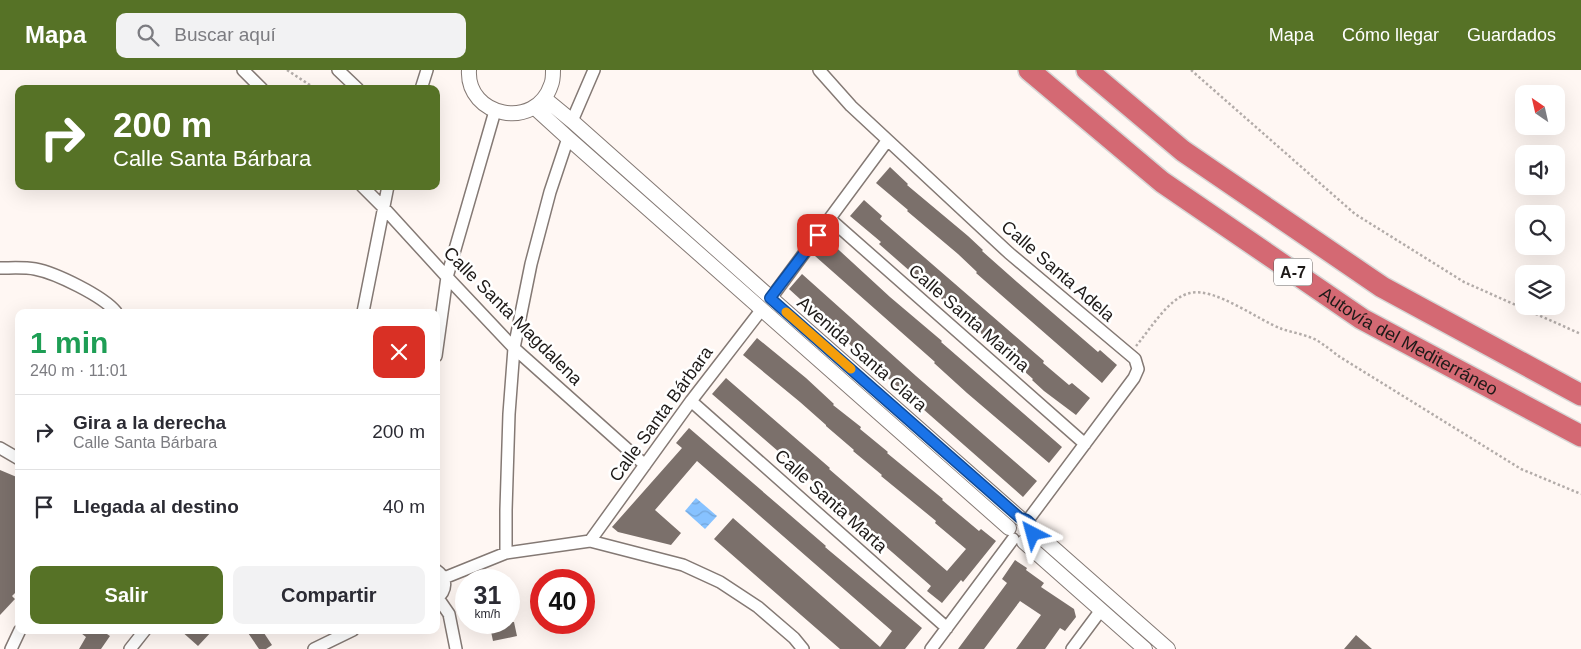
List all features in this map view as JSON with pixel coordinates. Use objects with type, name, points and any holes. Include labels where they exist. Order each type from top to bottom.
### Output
[{"type":"highway","name":"Autovía del Mediterráneo","points":[[1029,70],[1162,182],[1362,319],[1581,436]]},
{"type":"highway","name":"Autovía del Mediterráneo","points":[[1088,70],[1183,151],[1382,287],[1581,395]]},
{"type":"street","points":[[243,70],[258,85]]},
{"type":"street","points":[[338,70],[354,85]]},
{"type":"street","points":[[422,85],[428,70]]},
{"type":"street","points":[[469,70],[473,91],[486,106],[495,111],[510,114],[524,112],[539,103],[552,85],[553,70]]},
{"type":"street","points":[[572,121],[594,70]]},
{"type":"street","name":"Calle Santa Adela","points":[[819,70],[851,106],[887,141],[1009,253],[1130,355]]},
{"type":"street","name":"Avenida Santa Clara","points":[[539,103],[572,121],[1015,536],[1145,649]]},
{"type":"street","name":"Avenida Santa Clara","points":[[539,103],[568,138],[1027,523],[1168,649]]},
{"type":"street","points":[[440,327],[447,277],[495,111]]},
{"type":"street","points":[[506,553],[506,510],[514,348],[531,264],[550,192],[568,138]]},
{"type":"street","name":"Calle Santa Bárbara","points":[[590,541],[691,401],[887,141]]},
{"type":"street","name":"Calle Santa Magdalena","points":[[366,190],[514,348],[644,465]]},
{"type":"street","points":[[364,309],[387,190]]},
{"type":"street","name":"Calle Santa Marina","points":[[830,219],[1085,444]]},
{"type":"street","points":[[0,268],[35,269],[75,284],[114,309]]},
{"type":"street","points":[[1027,523],[1134,378],[1138,369],[1130,355]]},
{"type":"street","name":"Calle Santa Marta","points":[[691,401],[947,628]]},
{"type":"street","points":[[0,448],[15,457]]},
{"type":"street","points":[[931,649],[1015,536],[1013,521],[1027,523]]},
{"type":"street","points":[[1015,536],[1031,537],[1027,523]]},
{"type":"street","points":[[440,595],[444,592],[445,587],[440,574],[506,553],[590,541],[683,564],[720,582],[758,607],[794,638],[803,649]]},
{"type":"street","points":[[440,602],[449,614],[456,649]]},
{"type":"street","points":[[1072,649],[1101,610]]},
{"type":"street","points":[[11,649],[18,634]]},
{"type":"street","points":[[130,649],[143,634]]},
{"type":"street","points":[[314,649],[336,644],[347,634]]},
{"type":"path","points":[[287,70],[310,85]]},
{"type":"path","points":[[1191,70],[1355,214],[1464,282],[1581,334]]},
{"type":"path","points":[[1130,355],[1171,304],[1189,293],[1207,293],[1236,305],[1282,329],[1317,340],[1340,357],[1521,469],[1581,494]]},
{"type":"water","points":[[696,498],[717,516],[705,529],[685,511]]},
{"type":"building","points":[[890,167],[907,185],[968,236],[1017,282],[1098,352],[1100,350],[1117,365],[1102,383],[876,183]]},
{"type":"building","points":[[864,200],[882,216],[880,219],[1044,361],[1043,363],[1069,385],[1072,383],[1090,398],[1076,415],[1044,391],[1033,379],[879,244],[881,242],[850,216]]},
{"type":"building","points":[[828,240],[890,297],[1062,447],[1049,463],[967,393],[935,362],[815,256]]},
{"type":"building","points":[[802,274],[1037,481],[1023,497],[789,289]]},
{"type":"building","points":[[757,338],[806,378],[833,405],[861,427],[860,429],[942,500],[979,531],[981,529],[996,541],[963,582],[961,580],[942,603],[927,591],[931,586],[712,394],[726,378],[947,571],[966,549],[935,523],[936,521],[881,476],[800,402],[743,355]]},
{"type":"building","points":[[689,428],[825,547],[922,628],[905,649],[840,649],[714,539],[733,518],[880,647],[892,631],[697,461],[655,510],[681,533],[671,545],[618,532],[612,527],[682,448],[676,443]]},
{"type":"building","points":[[0,470],[15,476],[15,593],[12,596],[15,599],[0,615]]},
{"type":"building","points":[[1015,560],[1044,583],[1041,587],[1074,609],[1076,617],[1065,631],[1060,628],[1045,649],[1016,649],[1041,615],[1020,601],[984,649],[958,649],[1007,583],[1002,579]]},
{"type":"building","points":[[82,634],[107,634],[110,636],[101,649],[79,649],[86,637]]},
{"type":"building","points":[[184,634],[209,634],[198,646]]},
{"type":"building","points":[[249,634],[265,634],[272,645],[266,649],[259,649]]},
{"type":"building","points":[[492,634],[517,634],[517,636],[493,641]]},
{"type":"building","points":[[1356,635],[1372,649],[1344,649]]},
{"type":"slow traffic","points":[[786,312],[851,369]]},
{"type":"route","points":[[818,235],[770,298],[1020,518],[1031,522],[1033,534]]}]
